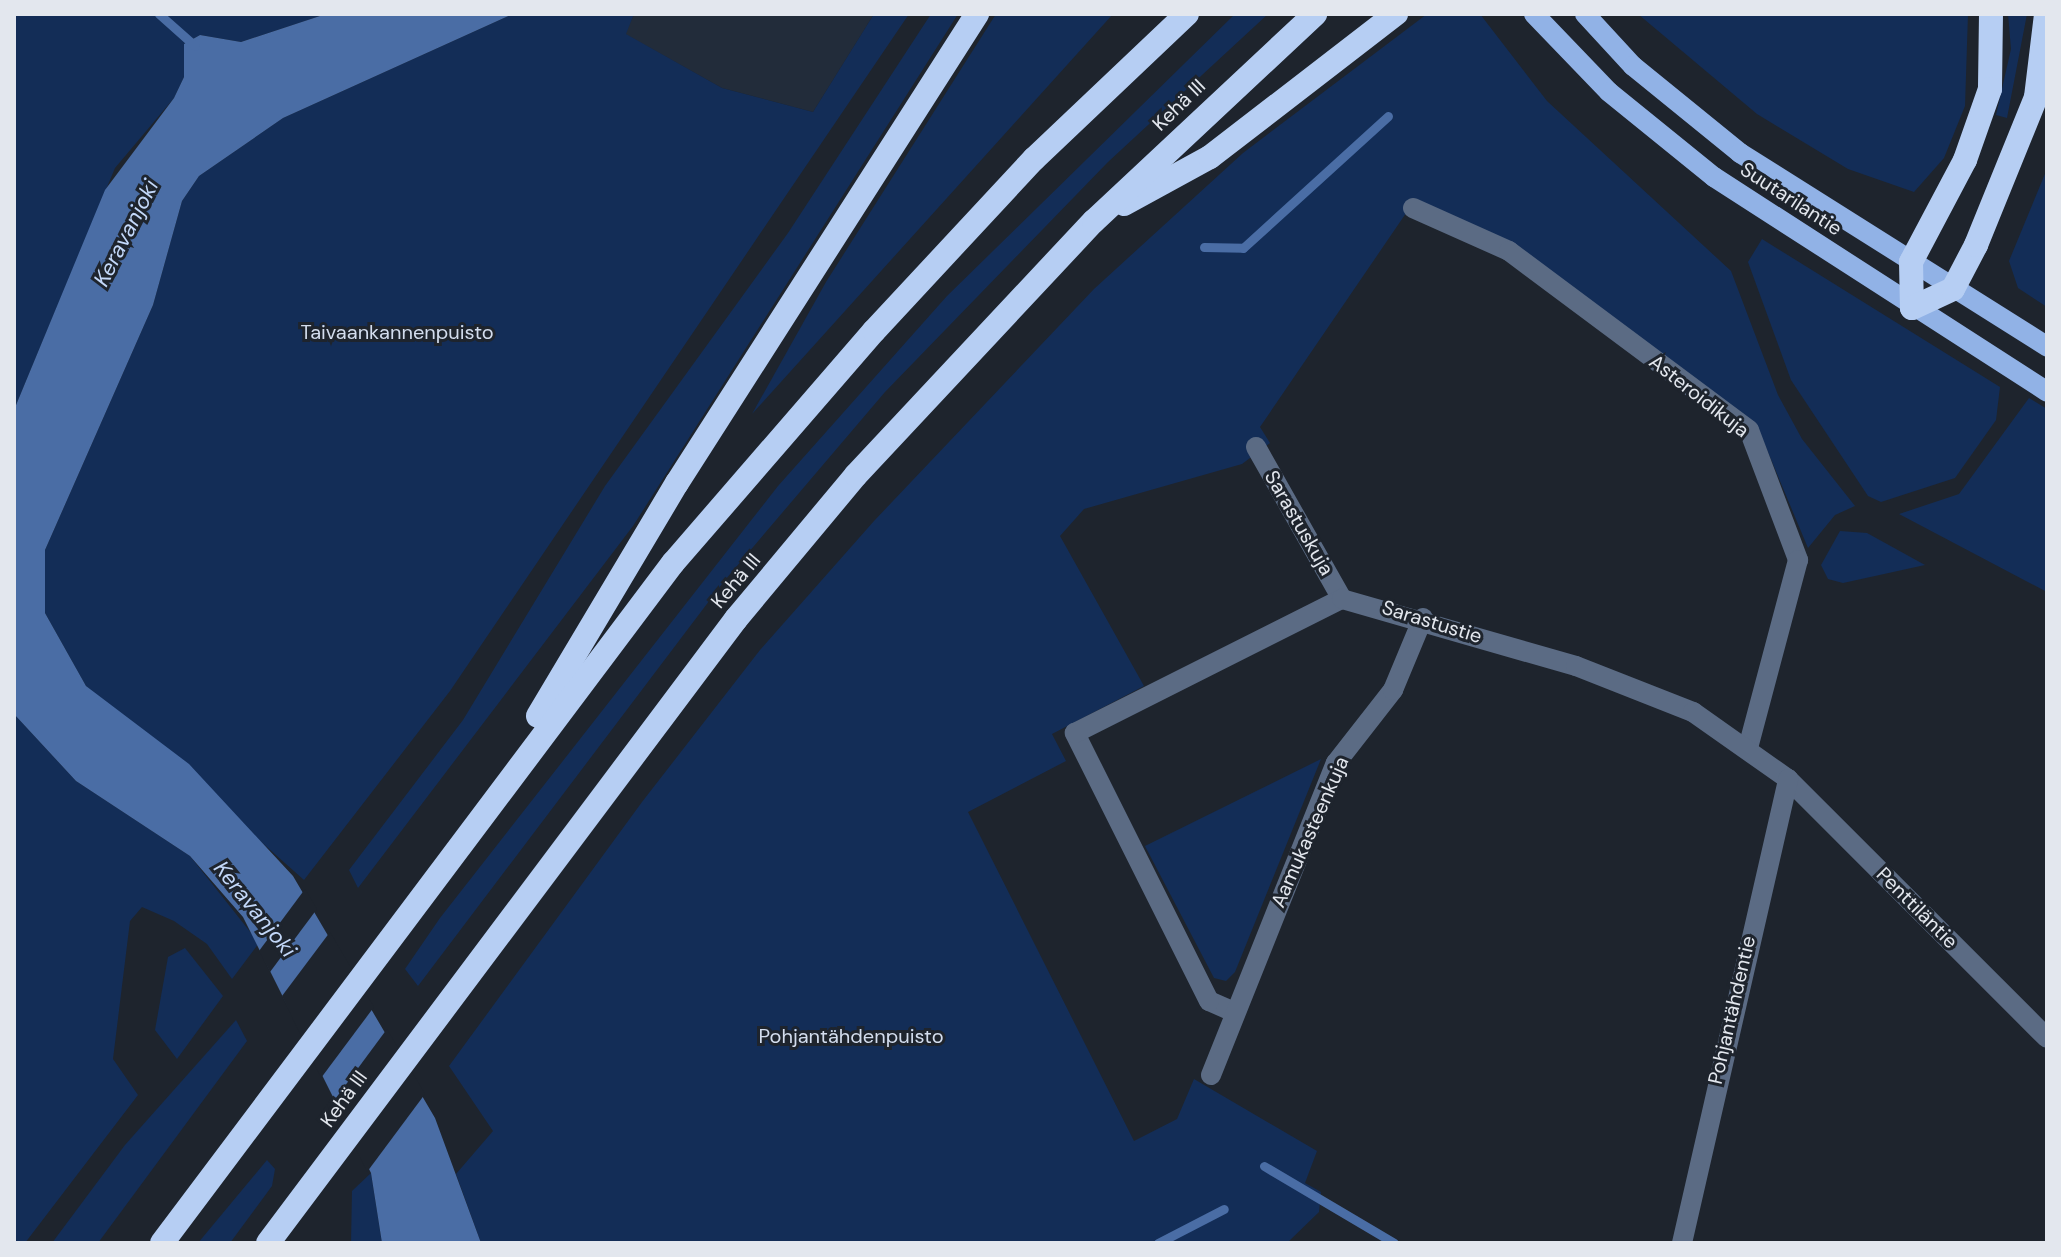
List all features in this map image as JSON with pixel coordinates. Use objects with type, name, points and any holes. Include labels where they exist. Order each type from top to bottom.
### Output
[{"type":"highway","points":[[484,808],[677,483],[977,14]]},
{"type":"highway","points":[[162,1243],[484,808],[673,563],[874,331],[1034,159],[1187,14]]},
{"type":"highway","name":"Kehä III","points":[[268,1243],[457,986],[736,619],[866,464],[1094,221],[1315,14]]},
{"type":"highway","points":[[1094,221],[1210,157],[1396,14]]},
{"type":"highway","points":[[1991,14],[1990,89],[1965,160],[1911,262],[1912,308],[1953,289],[2027,122],[2046,14]]},
{"type":"main road","name":"Suutarilantie","points":[[1585,14],[1633,66],[1740,153],[2047,346]]},
{"type":"main road","name":"Suutarilantie","points":[[1536,16],[1609,92],[1714,177],[1912,308],[2047,392]]},
{"type":"street","name":"Asteroidikuja","points":[[1413,208],[1509,251],[1749,430],[1798,560],[1748,748]]},
{"type":"street","name":"Sarastuskuja","points":[[1256,447],[1342,599]]},
{"type":"street","name":"Sarastustie","points":[[1342,599],[1423,618],[1693,712],[1788,779]]},
{"type":"street","points":[[1234,1012],[1209,1001],[1075,733],[1342,599]]},
{"type":"street","name":"Aamukasteenkuja","points":[[1211,1075],[1336,763],[1393,690],[1423,618]]},
{"type":"street","name":"Penttiläntie","points":[[1788,779],[2047,1038]]},
{"type":"street","name":"Pohjantähdentie","points":[[1682,1243],[1788,779]]},
{"type":"shaded area","points":[[634,14],[874,14],[813,112],[722,88],[625,34]]},
{"type":"green space","points":[[14,14],[326,14],[241,42],[200,35],[184,44],[184,77],[174,98],[115,168],[14,410]]},
{"type":"green space","name":"Taivaankannenpuisto","points":[[513,14],[634,14],[626,34],[722,88],[813,112],[874,14],[909,14],[450,691],[304,880],[86,686],[45,613],[45,550],[153,305],[182,201],[199,176],[283,118]]},
{"type":"green space","points":[[931,14],[958,14],[633,526],[358,888],[349,870],[463,720],[605,486],[788,233]]},
{"type":"green space","points":[[996,14],[1113,14],[752,414],[826,282]]},
{"type":"green space","points":[[1235,14],[1268,14],[1108,162],[885,392],[725,580],[418,986],[405,969],[440,918],[778,486],[947,296]]},
{"type":"green space","name":"Pohjantähdenpuisto","points":[[1427,14],[1480,14],[1547,101],[1731,271],[1778,395],[1802,439],[1855,506],[1835,515],[1808,548],[1757,426],[1415,200],[1260,427],[1270,443],[1242,464],[1084,509],[1060,536],[1144,686],[1052,734],[1066,761],[968,812],[1134,1141],[1177,1119],[1194,1079],[1317,1151],[1305,1183],[1321,1192],[1319,1212],[1287,1243],[481,1243],[456,1174],[493,1131],[449,1066],[642,802],[760,650],[874,521],[1094,289],[1243,153]]},
{"type":"green space","points":[[1638,14],[1968,14],[1965,106],[1944,158],[1914,192],[1848,169],[1757,114]]},
{"type":"green space","points":[[2008,14],[2027,14],[2007,118],[1996,115],[2011,49]]},
{"type":"green space","points":[[2047,169],[2047,307],[2018,288],[2009,261]]},
{"type":"green space","points":[[1762,239],[2000,387],[1996,420],[1955,478],[1881,502],[1868,496],[1791,380],[1748,262]]},
{"type":"green space","points":[[2029,398],[2047,409],[2047,592],[1899,514],[1959,494]]},
{"type":"green space","points":[[1840,531],[1867,533],[1925,565],[1843,583],[1828,579],[1821,565]]},
{"type":"green space","points":[[14,714],[76,781],[190,856],[259,943],[232,979],[207,944],[174,921],[142,907],[130,921],[113,1059],[138,1095],[25,1243],[14,1243]]},
{"type":"green space","points":[[1321,759],[1235,972],[1226,981],[1214,978],[1145,846]]},
{"type":"green space","points":[[185,948],[223,996],[177,1059],[155,1030],[168,957]]},
{"type":"green space","points":[[236,1020],[247,1041],[98,1243],[52,1243],[125,1145]]},
{"type":"green space","points":[[267,1160],[275,1169],[272,1186],[230,1243],[198,1243]]},
{"type":"green space","points":[[371,1173],[382,1243],[351,1243],[352,1191]]},
{"type":"water","name":"Keravanjoki","points":[[326,14],[513,14],[283,118],[199,176],[182,201],[153,305],[45,550],[45,613],[86,686],[189,764],[293,876],[435,1118],[481,1243],[382,1243],[371,1173],[243,917],[190,856],[76,781],[14,714],[14,410],[105,190],[174,98],[184,77],[184,44],[200,35],[241,42]]},
{"type":"pier","points":[[305,889],[317,909],[270,972],[259,951]]},
{"type":"pier","points":[[330,932],[374,1007],[321,1078],[282,996]]},
{"type":"pier","points":[[387,1029],[425,1094],[367,1172],[333,1102]]},
{"type":"waterway","points":[[159,14],[195,46]]},
{"type":"waterway","points":[[1204,247],[1243,248],[1388,116]]},
{"type":"waterway","points":[[1264,1166],[1394,1243]]},
{"type":"waterway","points":[[1158,1243],[1224,1209]]}]
